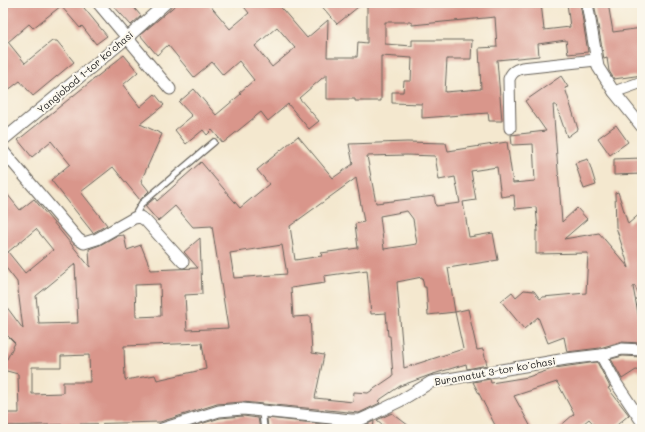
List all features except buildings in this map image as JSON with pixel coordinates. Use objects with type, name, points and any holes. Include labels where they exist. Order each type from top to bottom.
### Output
[{"type":"street","points":[[98,3],[170,89]]},
{"type":"street","name":"Yangiobod 1-tor koʼchasi","points":[[3,140],[127,38],[166,3]]},
{"type":"street","points":[[587,3],[596,60],[601,73],[642,127]]},
{"type":"street","points":[[510,128],[509,79],[514,71],[522,68],[596,60]]},
{"type":"street","points":[[614,92],[642,82]]},
{"type":"street","points":[[3,151],[78,239],[84,243],[97,239],[134,218],[140,217],[145,220],[183,262]]},
{"type":"street","name":"Buramatut 3-tor koʼchasi","points":[[162,429],[219,411],[243,409],[360,420],[400,401],[431,382],[566,359],[601,355],[622,349],[642,350]]},
{"type":"street","points":[[601,355],[616,383],[642,422]]},
{"type":"lane","points":[[134,218],[142,203],[214,142]]},
{"type":"lane","points":[[262,410],[264,429]]}]
